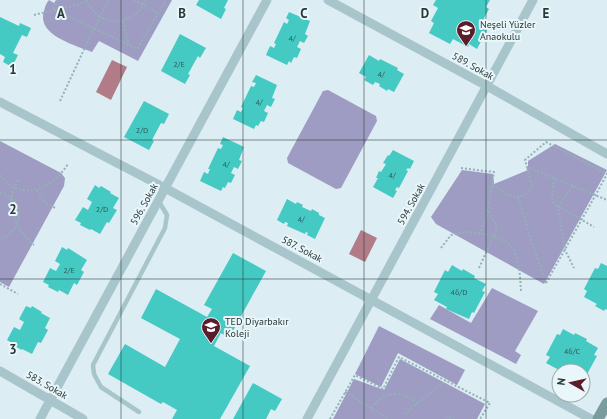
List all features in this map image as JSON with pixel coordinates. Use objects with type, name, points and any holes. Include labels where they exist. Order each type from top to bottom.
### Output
[{"type":"main road","points":[[598,419],[607,403]]},
{"type":"street","name":"596. Sokak","points":[[40,419],[267,0]]},
{"type":"street","name":"589. Sokak","points":[[328,0],[487,86],[606,153]]},
{"type":"street","name":"594. Sokak","points":[[307,419],[534,0]]},
{"type":"street","name":"587. Sokak","points":[[0,102],[165,188],[591,419]]},
{"type":"street","name":"583. Sokak","points":[[0,371],[51,399],[83,419]]},
{"type":"lane","points":[[139,412],[102,387],[94,374],[94,365],[165,228],[167,215],[158,200]]},
{"type":"path","points":[[53,9],[58,0]]},
{"type":"path","points":[[60,100],[109,0]]},
{"type":"path","points":[[134,0],[158,14]]},
{"type":"path","points":[[34,15],[87,1],[92,10],[100,17],[115,21],[123,20],[138,12],[146,0]]},
{"type":"path","points":[[53,9],[137,49],[166,0]]},
{"type":"path","points":[[123,20],[129,45]]},
{"type":"path","points":[[492,185],[508,194],[518,197],[528,193],[532,186],[525,160],[546,142],[606,174],[546,283],[518,197]]},
{"type":"path","points":[[0,175],[14,187],[27,190],[37,190],[54,181],[68,164]]},
{"type":"path","points":[[527,167],[596,194],[607,200]]},
{"type":"path","points":[[461,168],[494,172],[488,210],[480,234]]},
{"type":"path","points":[[554,178],[552,199],[554,204],[581,221],[594,227]]},
{"type":"path","points":[[18,180],[14,187],[11,199],[13,217],[24,236],[34,246]]},
{"type":"path","points":[[573,186],[558,207],[565,250],[574,268]]},
{"type":"path","points":[[37,190],[45,202],[55,208]]},
{"type":"path","points":[[0,193],[11,199],[18,208],[19,216],[17,226],[8,236],[0,239]]},
{"type":"path","points":[[479,268],[496,231],[496,225],[488,210]]},
{"type":"path","points":[[441,248],[451,235],[469,232],[494,237],[507,242],[514,250],[518,262],[521,291]]},
{"type":"path","points":[[0,284],[18,294]]},
{"type":"path","points":[[330,419],[354,375],[383,389],[399,357],[490,403],[480,419]]},
{"type":"path","points":[[405,414],[446,381]]},
{"type":"path","points":[[345,392],[387,418]]},
{"type":"path","points":[[371,408],[380,398],[394,394],[402,394],[417,403]]},
{"type":"path","points":[[445,416],[453,419]]},
{"type":"shaded area","points":[[49,0],[54,3],[56,0],[172,0],[138,61],[99,41],[92,52],[67,42],[51,33],[46,27],[43,19],[46,4]]},
{"type":"shaded area","points":[[112,60],[127,67],[111,100],[96,92]]},
{"type":"shaded area","points":[[328,90],[376,116],[377,121],[341,188],[336,189],[288,163],[287,158],[323,91]]},
{"type":"shaded area","points":[[0,141],[61,173],[65,178],[64,186],[9,287],[0,282]]},
{"type":"shaded area","points":[[555,144],[607,170],[544,284],[436,224],[431,217],[462,170],[493,174],[494,184],[528,170],[528,161]]},
{"type":"shaded area","points":[[361,230],[377,238],[365,262],[349,254]]},
{"type":"shaded area","points":[[492,288],[538,311],[515,351],[521,355],[516,364],[430,319],[439,305],[471,323]]},
{"type":"shaded area","points":[[379,326],[465,370],[457,385],[398,353],[381,387],[355,374]]},
{"type":"shaded area","points":[[400,359],[485,404],[477,419],[333,419],[354,379],[384,390]]},
{"type":"building","points":[[199,0],[228,0],[224,8],[226,9],[221,19],[196,5]]},
{"type":"building","points":[[436,0],[490,0],[486,7],[489,9],[481,24],[488,28],[477,49],[469,44],[468,47],[453,39],[450,44],[429,33],[434,23],[431,21],[438,8],[433,5]]},
{"type":"building","points":[[289,12],[310,21],[305,34],[308,36],[304,43],[300,41],[297,47],[301,49],[297,58],[294,57],[291,63],[289,61],[287,65],[266,55],[270,46],[274,48],[276,44],[274,43],[284,22],[287,24],[289,20],[286,18]]},
{"type":"building","points":[[0,17],[19,26],[20,23],[31,28],[27,37],[22,35],[13,53],[18,55],[12,67],[3,62],[5,57],[0,54]]},
{"type":"building","points":[[180,34],[206,48],[200,58],[198,56],[188,74],[190,75],[185,84],[161,71]]},
{"type":"building","points":[[369,55],[379,61],[380,59],[398,68],[397,70],[404,74],[394,92],[388,89],[387,91],[379,86],[380,84],[375,82],[373,85],[364,80],[366,77],[359,73]]},
{"type":"building","points":[[256,75],[277,85],[272,98],[275,99],[271,107],[267,105],[264,111],[268,113],[264,122],[261,121],[254,129],[233,119],[237,110],[241,112],[243,108],[241,107],[251,86],[254,87],[256,83],[252,82]]},
{"type":"building","points":[[144,101],[169,114],[164,124],[161,123],[152,140],[154,141],[149,150],[124,137]]},
{"type":"building","points":[[223,137],[244,147],[239,160],[242,161],[238,169],[234,167],[231,173],[235,175],[231,183],[228,182],[225,188],[223,187],[221,191],[200,181],[204,172],[208,174],[210,169],[208,169],[218,148],[221,149],[223,145],[220,144]]},
{"type":"building","points":[[393,150],[414,161],[410,169],[408,168],[406,170],[408,171],[399,188],[397,187],[395,190],[397,191],[393,198],[373,187],[378,178],[376,178],[379,171],[381,172],[386,164],[383,163]]},
{"type":"building","points":[[95,185],[99,188],[101,186],[119,198],[113,208],[117,210],[109,223],[107,222],[100,234],[80,225],[81,223],[75,220],[83,207],[88,210],[92,202],[87,199]]},
{"type":"building","points":[[287,199],[296,204],[297,202],[303,205],[302,207],[311,211],[312,209],[325,218],[315,239],[307,235],[308,233],[306,232],[305,234],[287,226],[288,223],[285,222],[284,224],[277,220]]},
{"type":"building","points":[[62,247],[67,250],[68,248],[87,260],[81,270],[84,272],[77,285],[74,283],[68,295],[59,290],[58,292],[48,287],[49,285],[43,282],[50,268],[56,271],[60,264],[55,261]]},
{"type":"building","points":[[233,253],[266,271],[229,338],[221,333],[214,346],[250,366],[220,419],[172,419],[177,410],[163,402],[161,404],[108,374],[125,344],[165,367],[180,339],[141,318],[156,289],[207,317],[212,309],[204,305]]},
{"type":"building","points":[[601,263],[607,266],[607,310],[605,309],[604,311],[595,306],[597,304],[584,297],[587,291],[584,289],[595,268],[598,269]]},
{"type":"building","points":[[452,265],[462,271],[463,269],[475,276],[474,278],[486,284],[482,291],[485,292],[474,313],[472,312],[469,319],[446,309],[447,307],[434,300],[438,294],[434,292],[445,270],[448,272]]},
{"type":"building","points":[[26,306],[31,308],[32,306],[50,318],[45,328],[48,330],[41,343],[38,342],[32,354],[12,345],[12,343],[7,340],[14,327],[20,330],[24,322],[19,319]]},
{"type":"building","points":[[563,329],[574,335],[575,333],[587,339],[586,341],[598,348],[594,355],[597,356],[591,367],[591,363],[551,363],[551,366],[546,363],[550,357],[546,355],[557,334],[560,335]]},
{"type":"building","points":[[253,383],[282,399],[275,411],[271,409],[266,419],[233,419]]},
{"type":"place","name":"Neşeli Yüzler Anaokulu","points":[[466,47]]},
{"type":"place","name":"TED Diyarbakır Koleji","points":[[211,344]]}]
